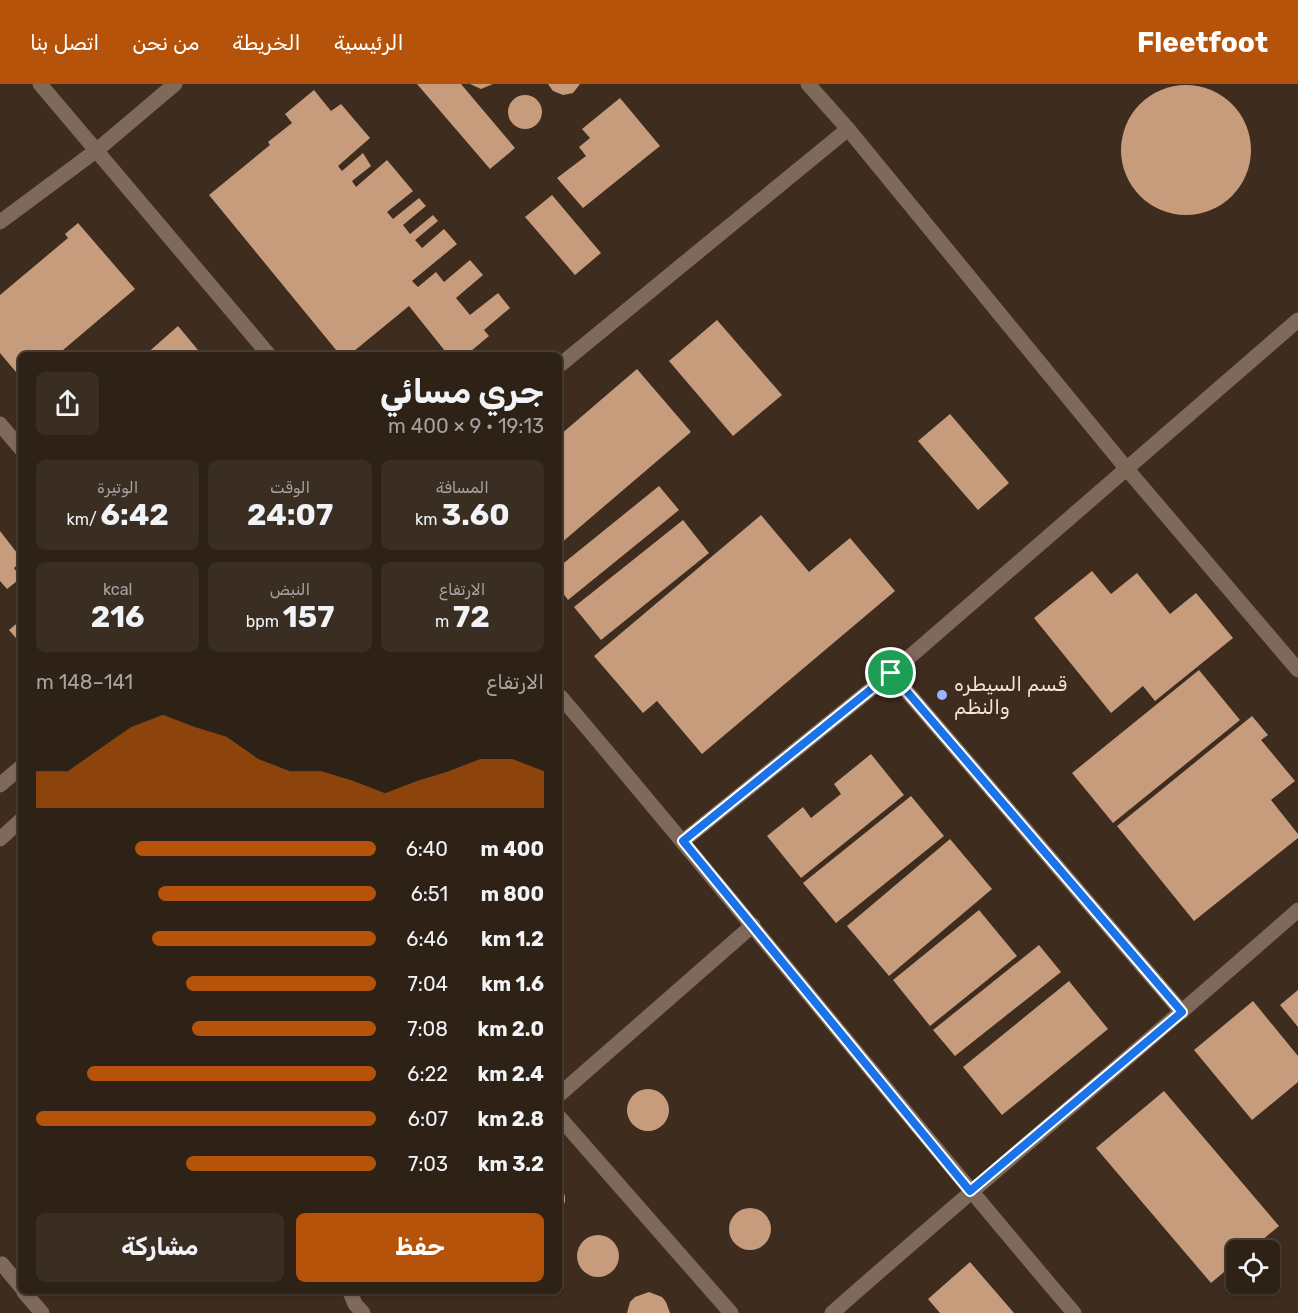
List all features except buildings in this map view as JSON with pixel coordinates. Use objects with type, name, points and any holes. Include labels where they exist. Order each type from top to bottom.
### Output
[{"type":"street","points":[[40,84],[267,352]]},
{"type":"street","points":[[0,222],[97,150],[175,84]]},
{"type":"street","points":[[808,84],[848,129],[1126,468],[1298,670]]},
{"type":"street","points":[[562,363],[848,129]]},
{"type":"street","points":[[683,841],[891,673],[1298,320]]},
{"type":"street","points":[[0,424],[18,445]]},
{"type":"street","points":[[891,673],[1182,1012]]},
{"type":"street","points":[[562,698],[753,925],[970,1191],[1074,1313]]},
{"type":"street","points":[[0,785],[18,770]]},
{"type":"street","points":[[0,838],[18,823]]},
{"type":"street","points":[[832,1313],[970,1191],[1182,1012],[1298,910]]},
{"type":"street","points":[[562,1092],[753,925]]},
{"type":"street","points":[[562,1120],[730,1313]]},
{"type":"street","points":[[0,1265],[2,1264],[18,1283]]},
{"type":"street","points":[[26,1294],[42,1313]]},
{"type":"street","points":[[352,1294],[355,1304],[363,1313]]},
{"type":"place","name":"قسم السيطره والنظم","points":[[942,695]]},
{"type":"route","points":[[891,673],[1182,1012],[970,1191],[683,841],[891,673]]}]
